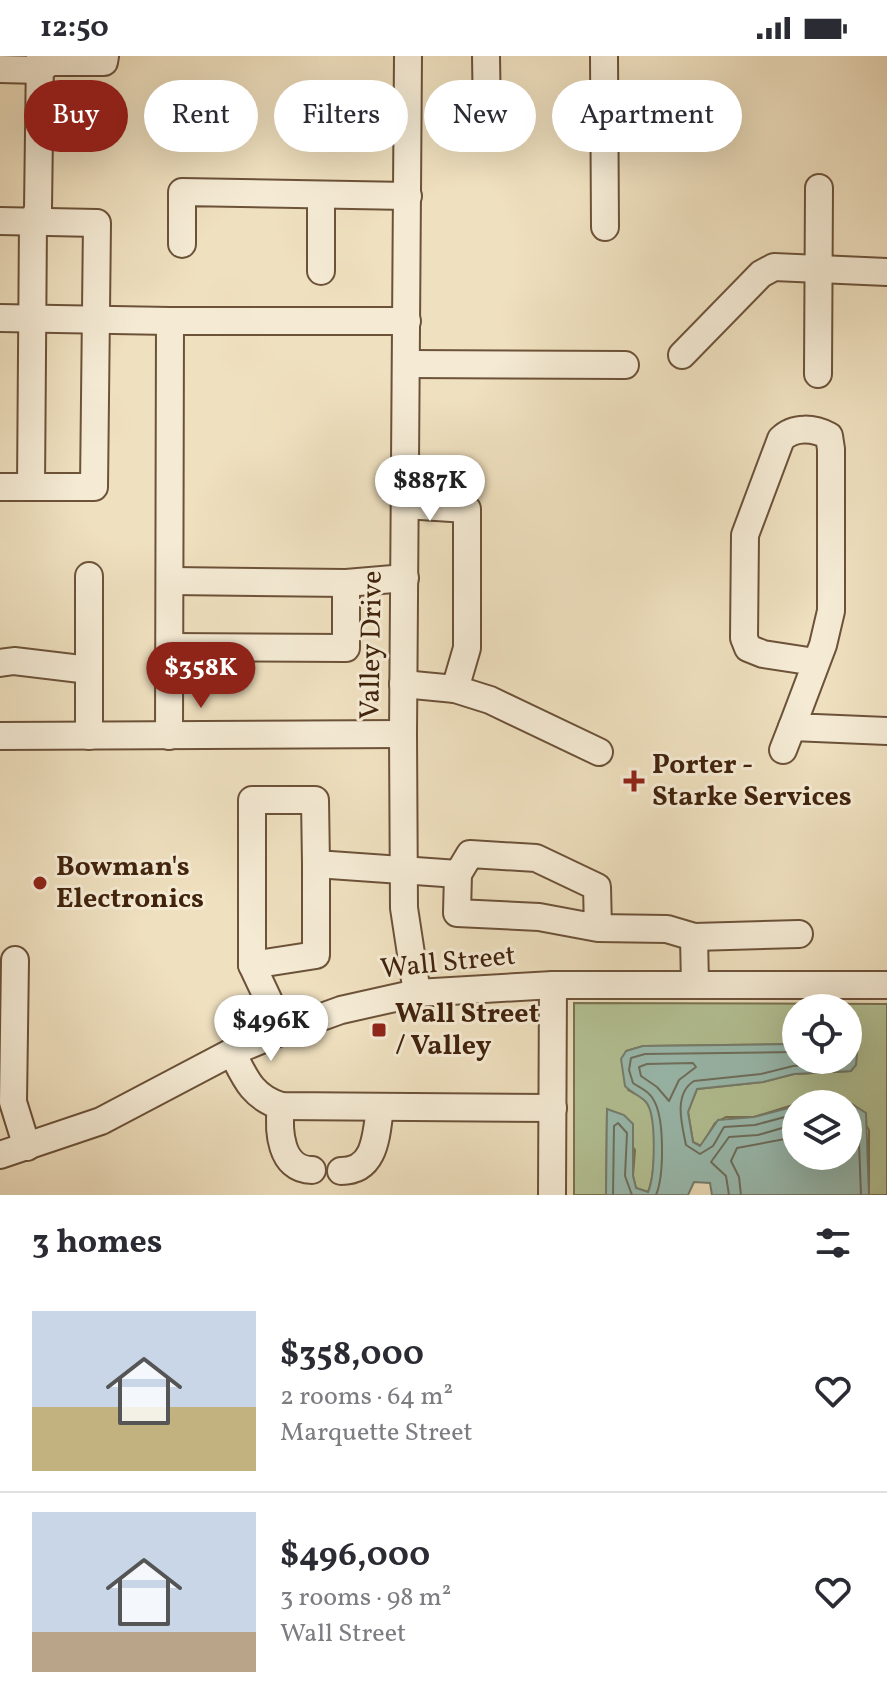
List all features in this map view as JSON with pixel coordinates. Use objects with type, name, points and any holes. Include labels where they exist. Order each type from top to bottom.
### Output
[{"type":"street","points":[[0,69],[50,62],[104,62],[105,56]]},
{"type":"street","name":"Valley Drive","points":[[408,56],[404,872],[409,949],[417,993]]},
{"type":"street","points":[[486,56],[486,80]]},
{"type":"street","points":[[604,56],[605,227]]},
{"type":"street","points":[[31,487],[33,222],[38,209],[40,63]]},
{"type":"street","points":[[818,374],[819,188]]},
{"type":"street","points":[[182,244],[182,192],[408,196]]},
{"type":"street","points":[[321,195],[321,271]]},
{"type":"street","points":[[0,221],[97,223],[94,487],[0,487]]},
{"type":"street","points":[[682,355],[761,274],[774,267],[887,272]]},
{"type":"street","points":[[0,318],[407,321]]},
{"type":"street","points":[[169,736],[170,321]]},
{"type":"street","points":[[407,364],[625,365]]},
{"type":"street","points":[[815,662],[763,654],[748,648],[744,638],[745,535],[781,439],[787,432],[801,430],[817,430],[829,436],[831,611],[815,662],[788,739],[887,731]]},
{"type":"street","points":[[405,505],[467,509],[467,648],[455,689]]},
{"type":"street","points":[[89,576],[89,736]]},
{"type":"street","points":[[171,581],[346,583],[405,578]]},
{"type":"street","points":[[170,647],[346,648],[346,583]]},
{"type":"street","points":[[0,663],[14,661],[89,670]]},
{"type":"street","points":[[403,684],[455,689],[490,700],[599,752]]},
{"type":"street","points":[[0,736],[403,734]]},
{"type":"street","points":[[252,965],[316,955],[315,800],[252,800],[252,965],[283,1031]]},
{"type":"street","points":[[598,928],[597,887],[536,858],[470,854],[458,874],[457,913],[539,917],[598,928],[667,929],[694,937],[799,934]]},
{"type":"street","points":[[316,864],[458,874]]},
{"type":"street","points":[[694,937],[695,985]]},
{"type":"street","points":[[15,960],[13,1102],[27,1147]]},
{"type":"street","points":[[552,1195],[553,985]]},
{"type":"street","name":"Wall Street","points":[[0,1155],[101,1121],[232,1052],[283,1031],[341,1010],[417,993],[553,985],[887,985]]},
{"type":"street","points":[[232,1052],[249,1088],[264,1101],[281,1106],[553,1108]]},
{"type":"street","points":[[281,1106],[282,1143],[290,1161],[301,1170],[312,1170]]},
{"type":"street","points":[[341,1171],[362,1165],[371,1155],[380,1108]]},
{"type":"green space","points":[[574,1003],[782,1004],[782,1044],[643,1046],[626,1051],[628,1090],[647,1103],[653,1118],[654,1164],[648,1192],[636,1188],[633,1176],[635,1150],[607,1110],[606,1195],[574,1195]]},
{"type":"green space","points":[[862,1004],[887,1004],[887,1195],[869,1195],[869,1130],[862,1119],[862,1090],[782,1090],[782,1108],[754,1117],[726,1117],[715,1123],[701,1146],[693,1142],[688,1112],[697,1089],[763,1082],[794,1074],[862,1074]]},
{"type":"water","points":[[782,1044],[782,1074],[794,1074],[763,1082],[697,1089],[688,1112],[693,1142],[700,1146],[718,1120],[754,1117],[782,1110],[782,1170],[862,1170],[862,1110],[866,1113],[869,1195],[712,1195],[710,1183],[694,1182],[688,1195],[606,1195],[607,1109],[624,1115],[633,1124],[633,1176],[636,1188],[648,1192],[652,1173],[654,1146],[650,1109],[646,1102],[625,1086],[621,1059],[626,1051],[643,1046]]},
{"type":"place","name":"Porter - Starke Services","points":[[634,781]]},
{"type":"place","name":"Bowman's Electronics","points":[[40,883]]},
{"type":"place","name":"Wall Street / Valley","points":[[379,1030]]}]
